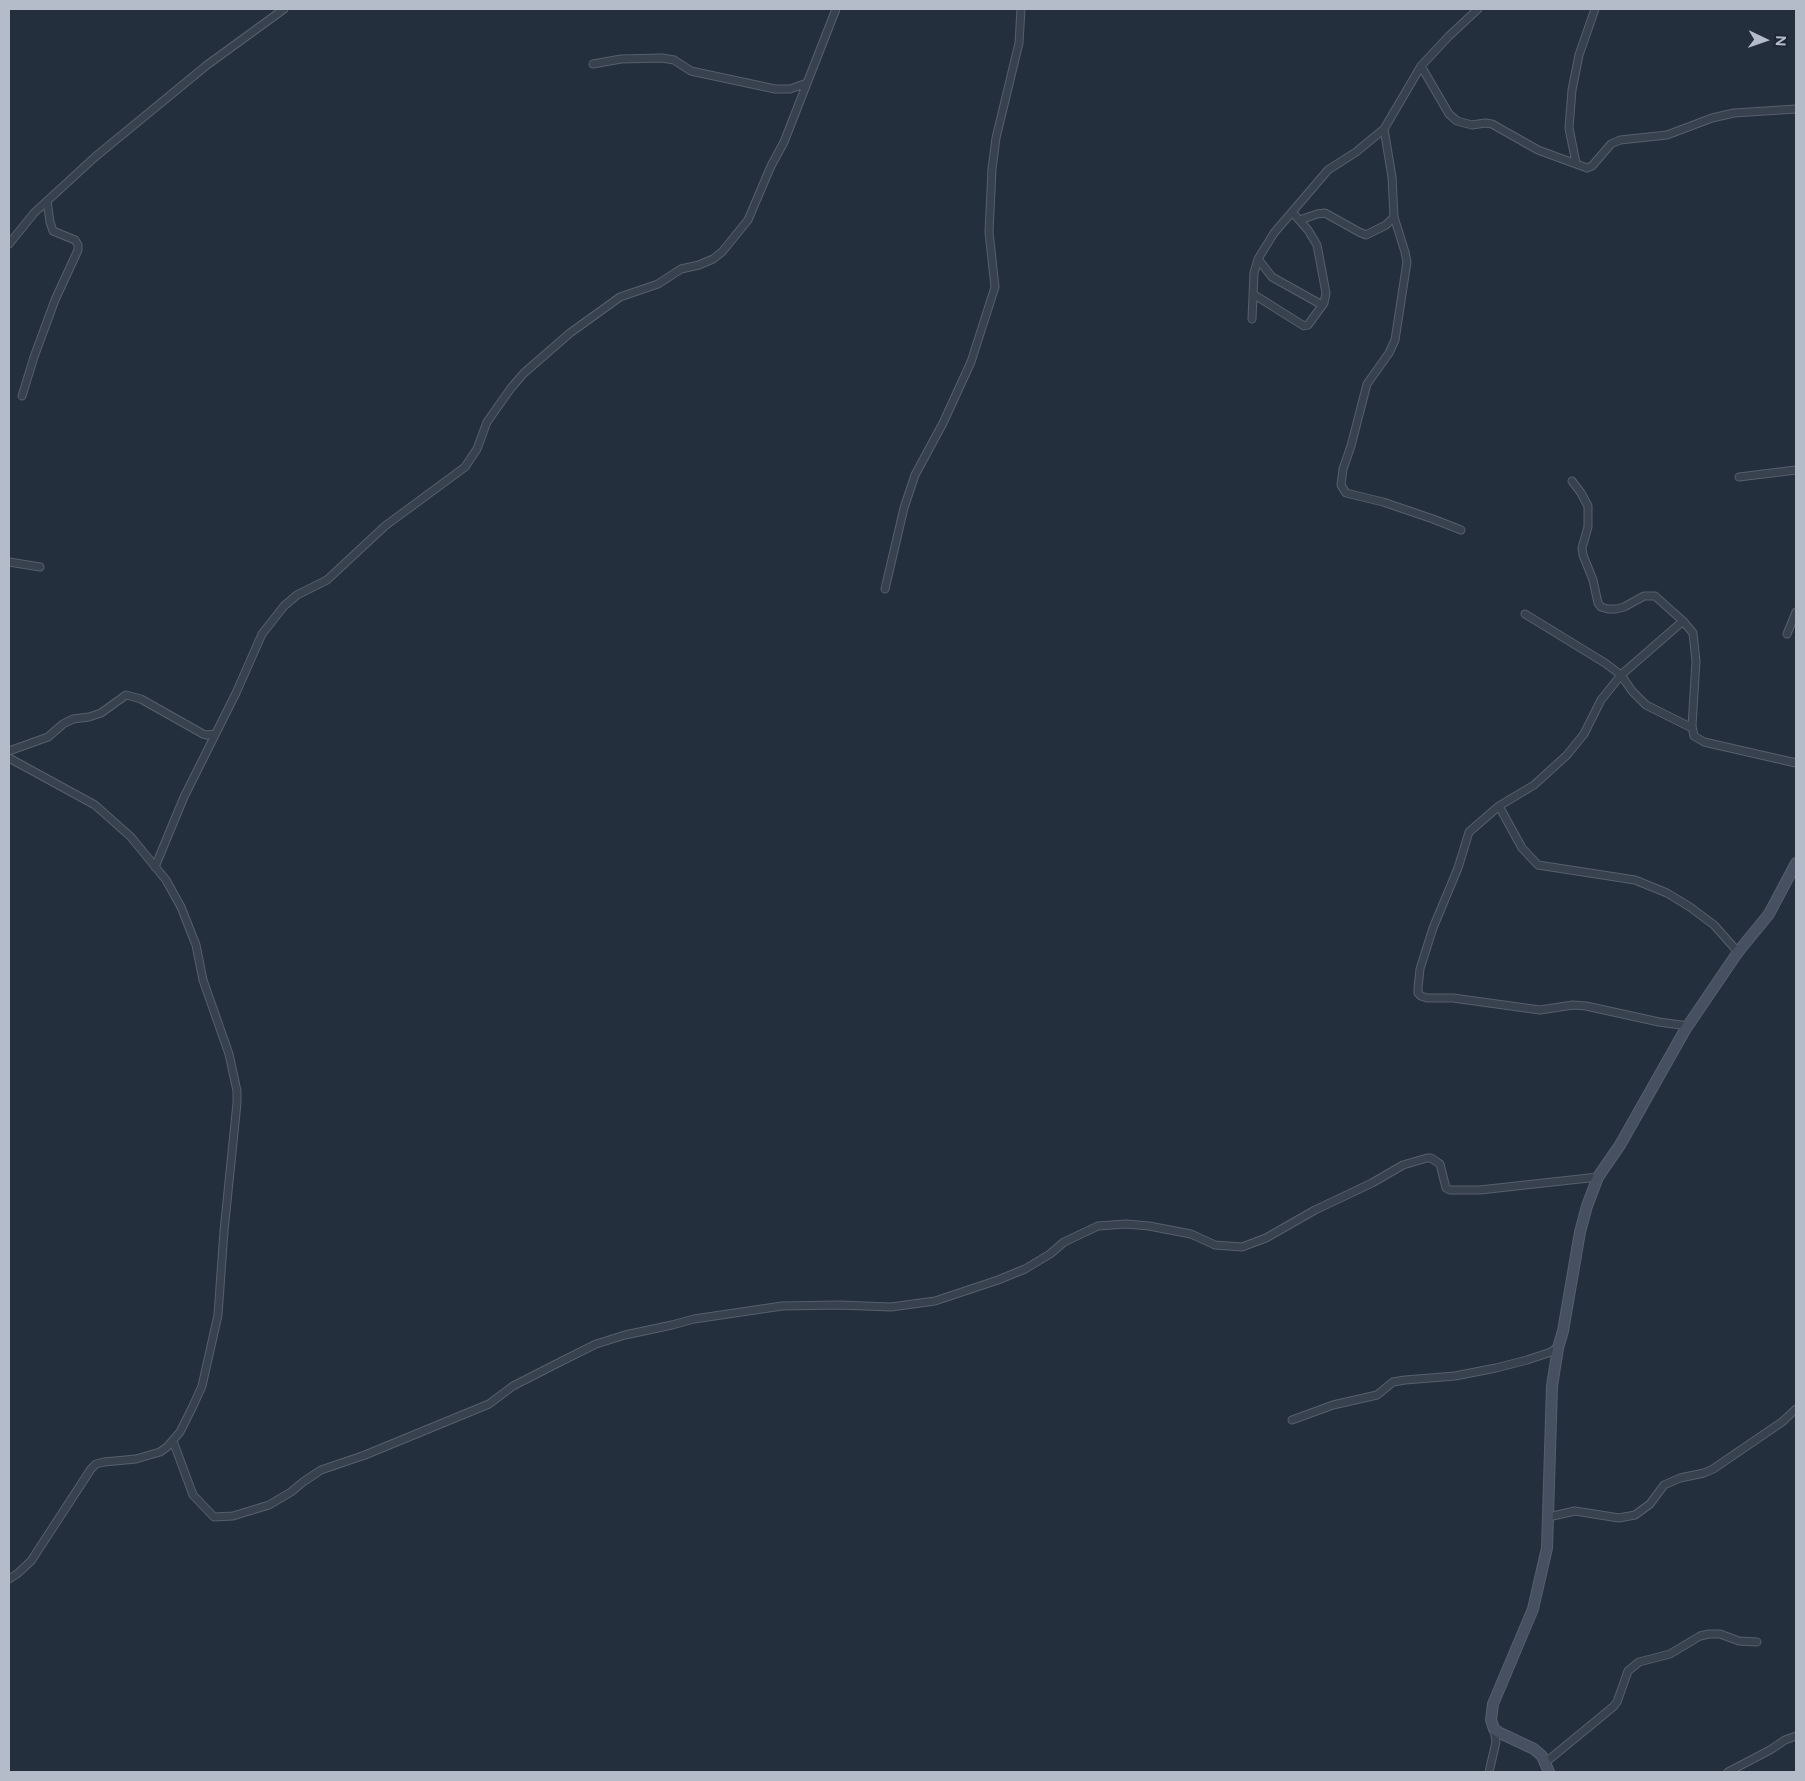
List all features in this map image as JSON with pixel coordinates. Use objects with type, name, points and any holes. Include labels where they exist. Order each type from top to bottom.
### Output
[{"type":"street","points":[[9,244],[47,201],[95,157],[176,89],[284,9]]},
{"type":"street","points":[[155,867],[184,797],[262,634],[278,612],[298,595],[327,580],[385,526],[465,466],[477,449],[484,428],[497,406],[524,373],[570,333],[620,297],[658,284],[681,269],[707,263],[722,252],[748,220],[766,176],[784,142],[836,9]]},
{"type":"street","points":[[885,589],[898,531],[914,476],[971,362],[995,287],[989,232],[992,169],[996,138],[1019,43],[1021,9]]},
{"type":"street","points":[[1252,319],[1254,273],[1258,259],[1274,233],[1328,170],[1356,152],[1384,129],[1421,66],[1478,9]]},
{"type":"street","points":[[1576,164],[1569,128],[1572,90],[1579,55],[1595,9]]},
{"type":"street","points":[[593,64],[621,59],[662,58],[674,60],[692,71],[776,89],[790,89],[807,83]]},
{"type":"street","points":[[1421,66],[1449,114],[1457,121],[1472,125],[1492,124],[1538,150],[1587,168],[1592,166],[1611,144],[1620,140],[1667,135],[1712,118],[1734,113],[1796,109]]},
{"type":"street","points":[[1384,129],[1392,177],[1394,217],[1406,260],[1395,340],[1389,353],[1368,384],[1343,469],[1341,485],[1346,493],[1383,502],[1461,530]]},
{"type":"street","points":[[22,396],[55,300],[78,250],[75,240],[53,231],[47,201]]},
{"type":"street","points":[[1253,294],[1304,326],[1308,325],[1322,305],[1326,294],[1320,255],[1313,238],[1300,220],[1292,213]]},
{"type":"street","points":[[1300,220],[1317,214],[1325,214],[1366,235],[1386,225],[1394,217]]},
{"type":"street","points":[[1258,259],[1272,277],[1322,305]]},
{"type":"street","points":[[1739,477],[1796,470]]},
{"type":"street","points":[[1572,481],[1588,506],[1588,527],[1582,548],[1593,580],[1598,603],[1601,607],[1616,609],[1624,607],[1644,596],[1654,596],[1693,632],[1696,673],[1692,728],[1694,736],[1704,742],[1796,763]]},
{"type":"street","points":[[9,562],[40,567]]},
{"type":"street","points":[[1787,634],[1796,612]]},
{"type":"street","points":[[1525,614],[1605,663],[1621,675],[1632,692],[1646,705],[1692,728]]},
{"type":"street","points":[[1683,621],[1621,675],[1601,700],[1584,734],[1567,755],[1534,785],[1499,806],[1469,832],[1458,868],[1442,904],[1420,969],[1418,993],[1427,998],[1453,998],[1540,1010],[1573,1005],[1586,1006],[1659,1022],[1688,1026]]},
{"type":"street","points":[[9,751],[48,737],[73,718],[89,717],[101,713],[126,695],[141,699],[206,735],[215,734]]},
{"type":"street","points":[[9,758],[94,805],[131,837],[166,880],[176,896],[193,936],[203,980],[229,1054],[237,1091],[224,1231],[220,1302],[215,1333],[202,1386],[185,1422],[173,1441],[160,1452],[148,1456],[96,1464],[31,1561],[9,1579]]},
{"type":"street","points":[[1499,806],[1522,848],[1538,865],[1635,880],[1666,893],[1690,907],[1714,925],[1738,952]]},
{"type":"street","points":[[1489,1772],[1496,1742],[1491,1720],[1493,1704],[1510,1660],[1527,1625],[1541,1578],[1547,1548],[1552,1386],[1580,1232],[1587,1206],[1598,1177],[1620,1145],[1688,1026],[1738,952],[1769,914],[1796,863]]},
{"type":"street","points":[[173,1441],[193,1495],[214,1517],[233,1516],[269,1505],[321,1470],[366,1455],[489,1404],[513,1386],[596,1344],[617,1337],[672,1326],[694,1318],[782,1306],[839,1305],[891,1307],[925,1304],[1025,1269],[1050,1254],[1064,1242],[1098,1226],[1126,1224],[1149,1226],[1191,1234],[1215,1245],[1242,1247],[1266,1238],[1315,1210],[1372,1183],[1403,1165],[1427,1158],[1431,1158],[1440,1164],[1446,1188],[1450,1190],[1480,1190],[1598,1177]]},
{"type":"street","points":[[1292,1420],[1333,1405],[1377,1395],[1393,1382],[1455,1376],[1496,1368],[1551,1352],[1558,1347]]},
{"type":"street","points":[[1548,1517],[1575,1511],[1619,1518],[1635,1515],[1650,1504],[1664,1485],[1713,1468],[1782,1422],[1796,1410]]},
{"type":"street","points":[[1546,1762],[1613,1707],[1617,1702],[1628,1671],[1639,1662],[1670,1654],[1700,1636],[1709,1634],[1720,1634],[1739,1641],[1758,1642]]},
{"type":"street","points":[[1494,1729],[1542,1756],[1549,1772]]},
{"type":"street","points":[[1728,1772],[1785,1740],[1796,1736]]}]
